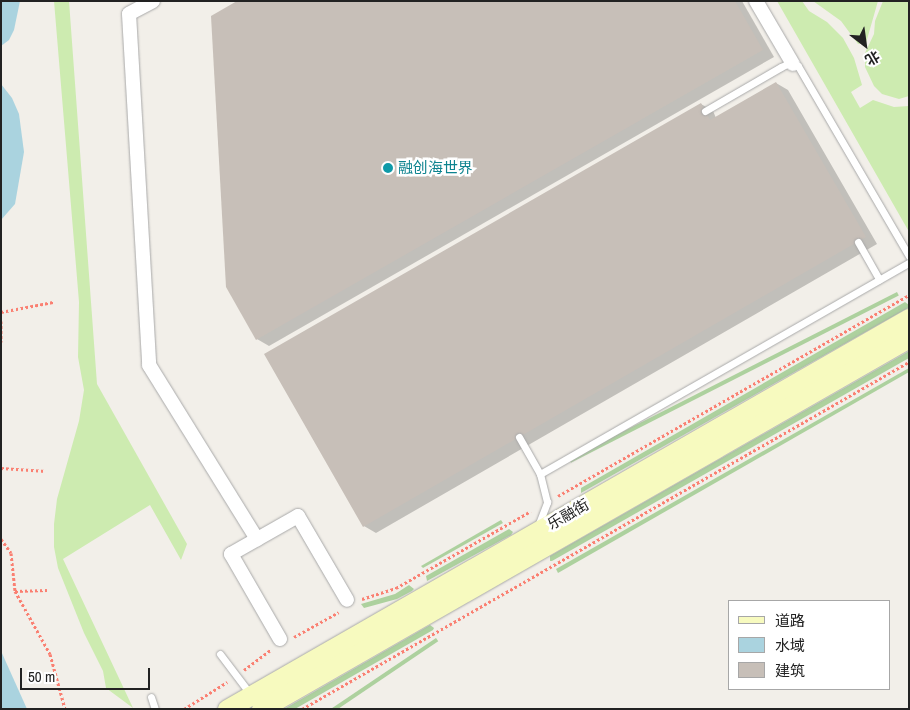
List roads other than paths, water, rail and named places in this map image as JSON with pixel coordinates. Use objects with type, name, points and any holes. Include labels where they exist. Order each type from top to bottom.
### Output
[{"type":"street","points":[[153,1],[129,14],[149,365],[257,540]]},
{"type":"street","points":[[756,1],[793,64]]},
{"type":"street","name":"乐融街","points":[[257,704],[536,533],[909,318]]},
{"type":"street","name":"乐融街","points":[[227,709],[257,704],[909,338]]},
{"type":"street","points":[[280,639],[231,554],[298,516],[347,600]]},
{"type":"lane","points":[[705,111],[781,67],[793,64],[802,70],[909,256]]},
{"type":"lane","points":[[858,242],[879,279]]},
{"type":"lane","points":[[540,474],[909,262]]},
{"type":"lane","points":[[519,437],[540,474],[547,502],[536,533]]},
{"type":"lane","points":[[220,654],[257,704]]},
{"type":"lane","points":[[151,697],[155,709]]},
{"type":"water","points":[[1,1],[20,1],[14,30],[9,40],[1,46]]},
{"type":"water","points":[[1,84],[12,98],[19,114],[24,152],[15,204],[1,220]]},
{"type":"water","points":[[1,651],[27,709],[1,709]]},
{"type":"place","name":"融创海世界","points":[[388,168]]}]
